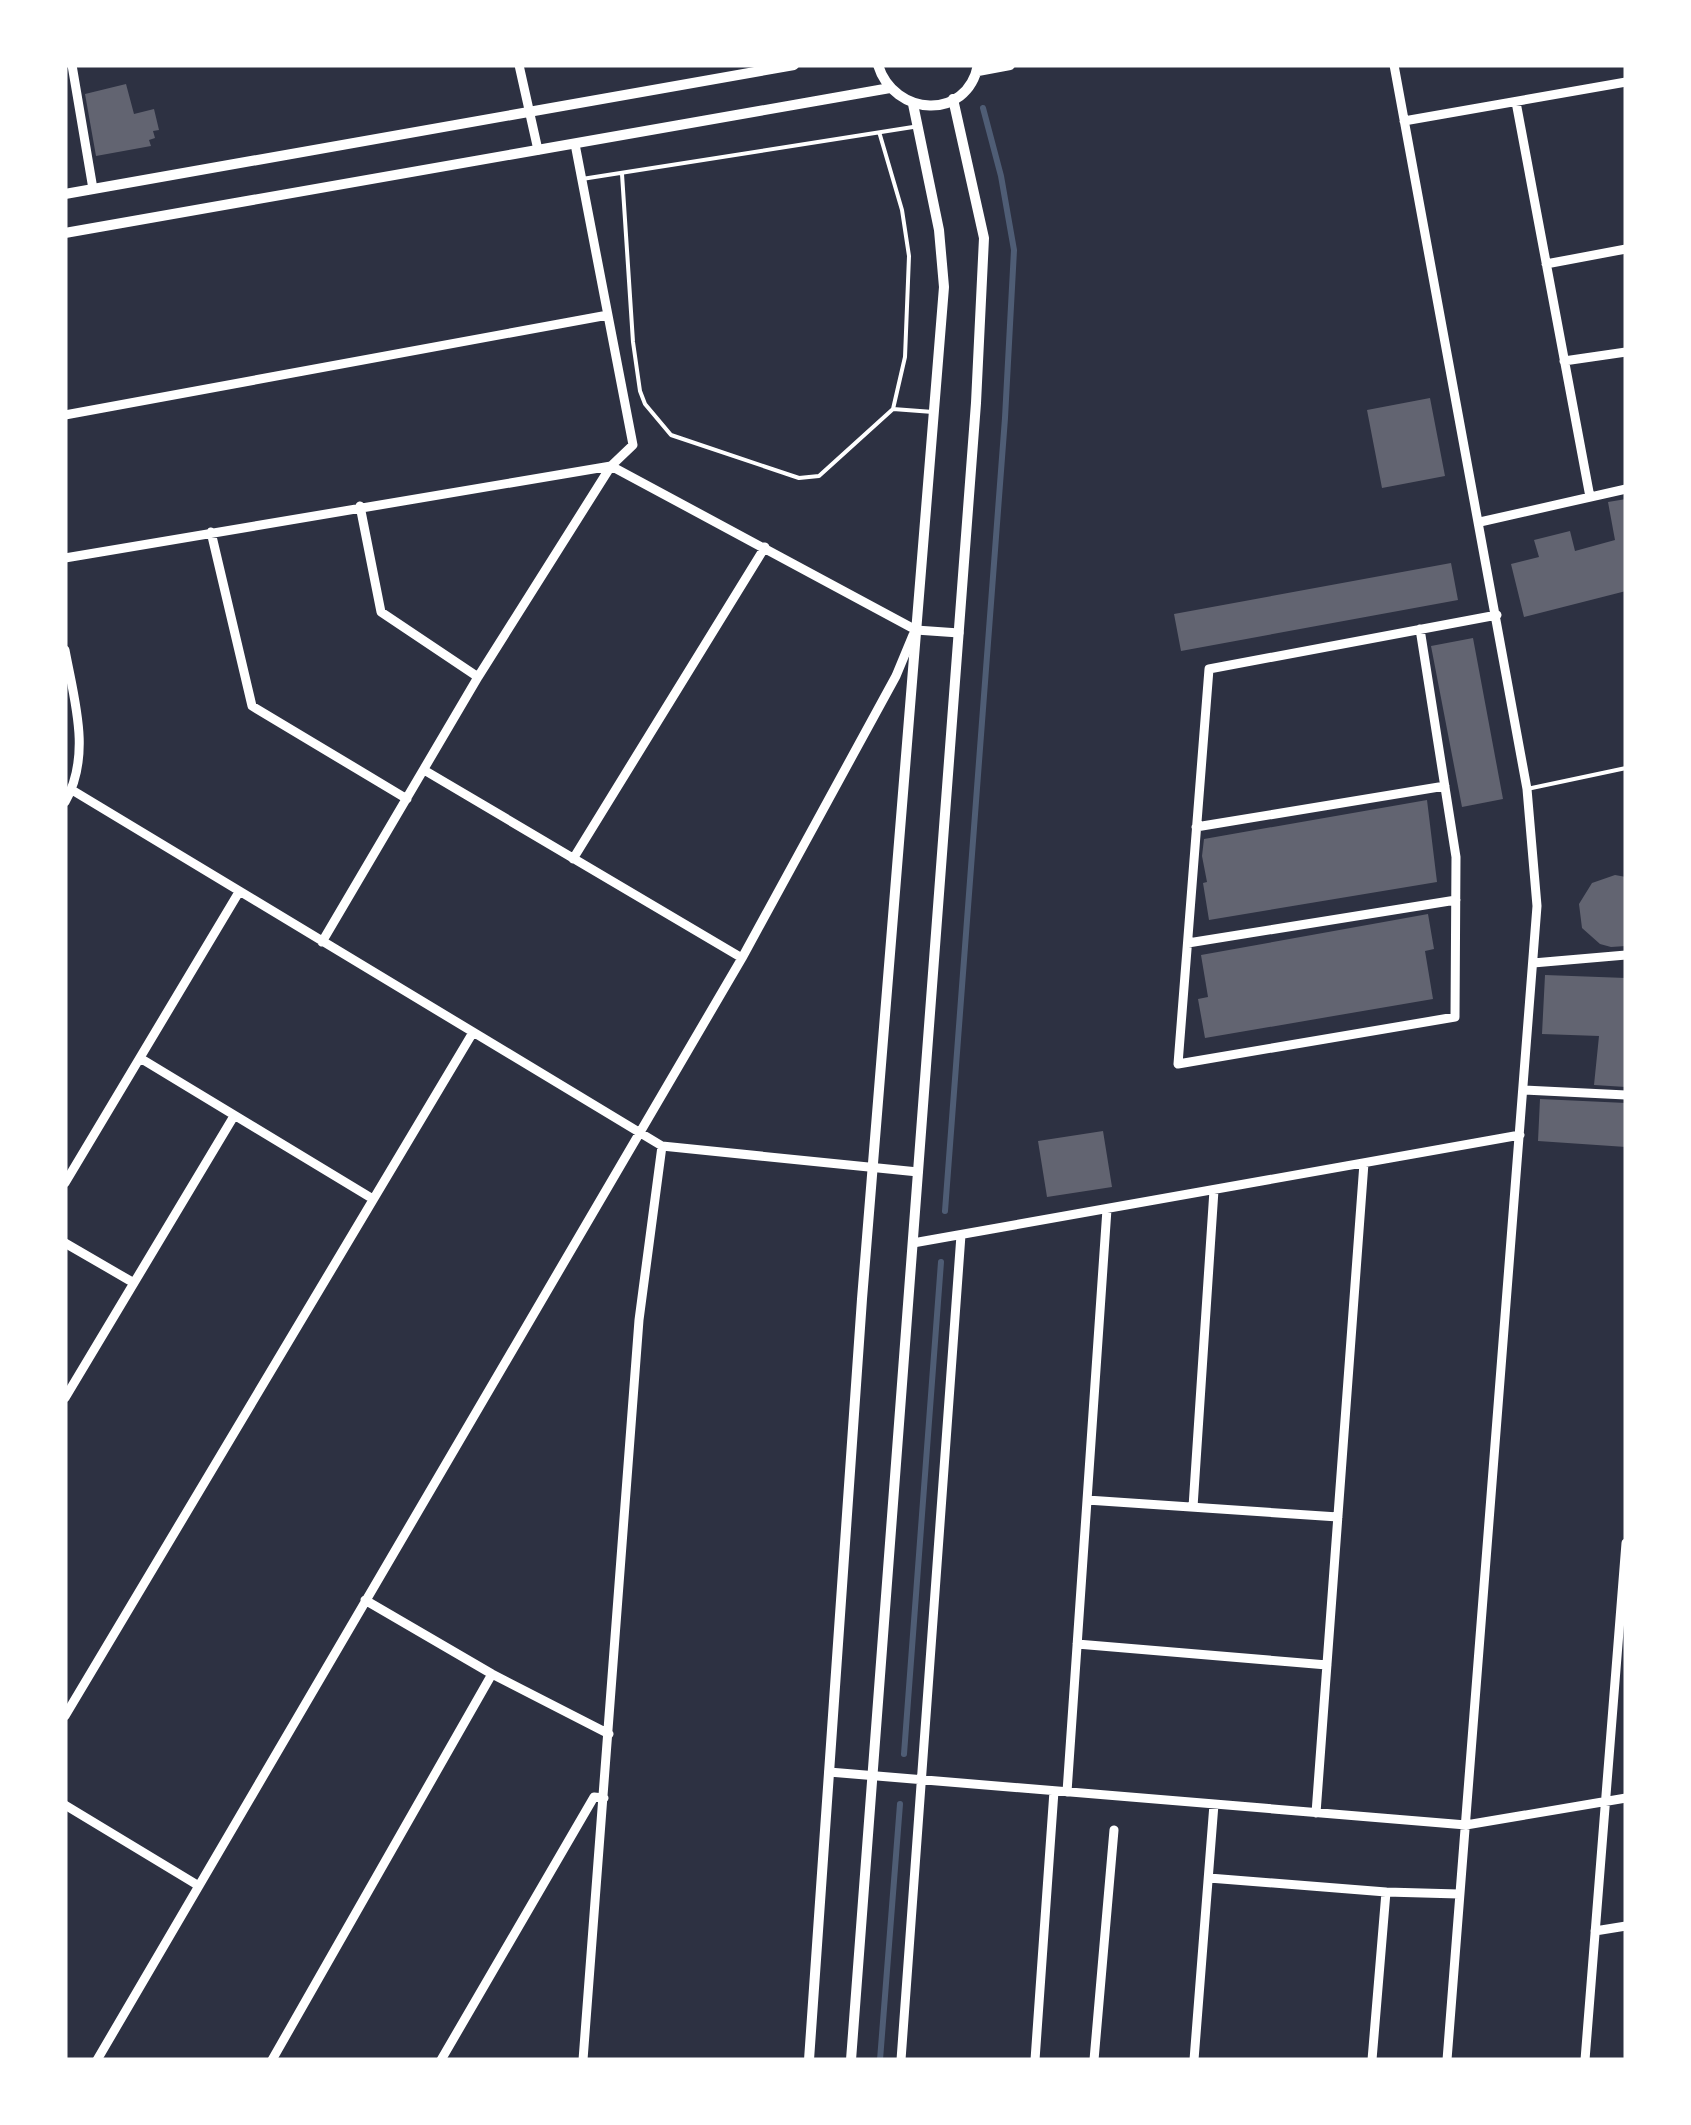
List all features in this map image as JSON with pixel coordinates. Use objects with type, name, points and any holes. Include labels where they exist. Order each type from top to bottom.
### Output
[{"type":"street","points":[[72,65],[94,188]]},
{"type":"street","points":[[519,65],[538,150]]},
{"type":"street","points":[[65,194],[794,65]]},
{"type":"street","points":[[878,65],[890,88],[913,104],[935,106],[953,100],[969,87],[978,68],[1010,65]]},
{"type":"street","points":[[1394,65],[1527,789],[1538,906],[1447,2060]]},
{"type":"street","points":[[1404,121],[1626,84]]},
{"type":"street","points":[[65,233],[890,88]]},
{"type":"street","points":[[851,2060],[976,402],[984,238],[953,100]]},
{"type":"street","points":[[1516,102],[1590,497]]},
{"type":"street","points":[[809,2060],[872,1169],[944,287],[939,230],[913,104]]},
{"type":"street","points":[[322,942],[478,678],[611,466],[633,444],[575,144]]},
{"type":"street","points":[[1546,264],[1626,249]]},
{"type":"street","points":[[65,415],[608,315]]},
{"type":"street","points":[[1564,361],[1626,352]]},
{"type":"street","points":[[65,558],[611,466],[916,630],[959,633]]},
{"type":"street","points":[[1480,522],[1626,489]]},
{"type":"street","points":[[360,506],[381,612],[478,678]]},
{"type":"street","points":[[212,532],[252,706],[406,799]]},
{"type":"street","points":[[574,858],[765,547]]},
{"type":"street","points":[[1420,629],[1456,857],[1455,1016],[1178,1064],[1209,669],[1420,629],[1497,615]]},
{"type":"street","points":[[97,2060],[742,958],[896,676],[916,630]]},
{"type":"street","points":[[65,650],[81,742],[72,790],[65,802]]},
{"type":"street","points":[[424,770],[742,958]]},
{"type":"street","points":[[1196,827],[1445,786]]},
{"type":"street","points":[[72,790],[662,1146],[918,1172]]},
{"type":"street","points":[[65,1183],[239,892]]},
{"type":"street","points":[[1188,943],[1456,900]]},
{"type":"street","points":[[1533,964],[1626,955]]},
{"type":"street","points":[[65,1716],[472,1034]]},
{"type":"street","points":[[140,1058],[373,1199]]},
{"type":"street","points":[[1524,1090],[1626,1095]]},
{"type":"street","points":[[65,1398],[234,1116]]},
{"type":"street","points":[[913,1242],[1520,1135]]},
{"type":"street","points":[[583,2060],[638,1320],[662,1146]]},
{"type":"street","points":[[1316,1813],[1364,1163]]},
{"type":"street","points":[[1193,1507],[1214,1190]]},
{"type":"street","points":[[1067,1792],[1107,1209]]},
{"type":"street","points":[[901,2060],[962,1235]]},
{"type":"street","points":[[65,1243],[134,1282]]},
{"type":"street","points":[[1088,1500],[1338,1517]]},
{"type":"street","points":[[1585,2060],[1621,1671],[1626,1542]]},
{"type":"street","points":[[366,1600],[492,1674],[609,1734]]},
{"type":"street","points":[[1078,1644],[1327,1665]]},
{"type":"street","points":[[272,2060],[492,1674]]},
{"type":"street","points":[[829,1772],[1466,1825],[1626,1798]]},
{"type":"street","points":[[1035,2060],[1054,1791]]},
{"type":"street","points":[[441,2060],[594,1797],[604,1798]]},
{"type":"street","points":[[1194,2060],[1214,1804]]},
{"type":"street","points":[[65,1805],[199,1886]]},
{"type":"street","points":[[1094,2060],[1114,1830]]},
{"type":"street","points":[[1209,1878],[1459,1894]]},
{"type":"street","points":[[1372,2060],[1386,1892]]},
{"type":"street","points":[[1596,1931],[1626,1926]]},
{"type":"lane","points":[[582,180],[918,126]]},
{"type":"lane","points":[[622,174],[633,342],[640,391],[654,418],[671,435],[798,478],[819,476],[893,408],[905,357],[908,256],[902,210],[880,134]]},
{"type":"lane","points":[[893,408],[934,412]]},
{"type":"lane","points":[[1527,789],[1626,768]]},
{"type":"building","points":[[126,84],[134,114],[154,109],[159,130],[153,131],[151,146],[96,156],[85,94]]},
{"type":"building","points":[[1430,398],[1445,476],[1382,488],[1367,410]]},
{"type":"building","points":[[1626,499],[1626,591],[1524,617],[1511,564],[1539,557],[1534,540],[1570,531],[1575,551],[1615,540],[1608,502]]},
{"type":"building","points":[[1451,563],[1458,600],[1181,651],[1174,614]]},
{"type":"building","points":[[1473,638],[1503,799],[1462,807],[1431,646]]},
{"type":"building","points":[[1427,800],[1437,882],[1209,920],[1203,883],[1207,882],[1202,856],[1204,839]]},
{"type":"building","points":[[1615,875],[1626,877],[1626,946],[1611,947],[1600,944],[1582,928],[1579,904],[1592,883]]},
{"type":"building","points":[[1428,914],[1434,949],[1425,951],[1433,999],[1205,1038],[1198,999],[1208,997],[1201,955]]},
{"type":"building","points":[[1545,975],[1626,978],[1626,1087],[1594,1085],[1599,1036],[1542,1034]]},
{"type":"building","points":[[1540,1099],[1626,1103],[1626,1147],[1538,1141]]},
{"type":"building","points":[[1103,1131],[1112,1187],[1047,1197],[1038,1141]]},
{"type":"waterway","points":[[945,1211],[1005,418],[1014,250],[1001,176],[983,108]]},
{"type":"waterway","points":[[904,1754],[941,1262]]},
{"type":"waterway","points":[[880,2060],[900,1804]]}]
